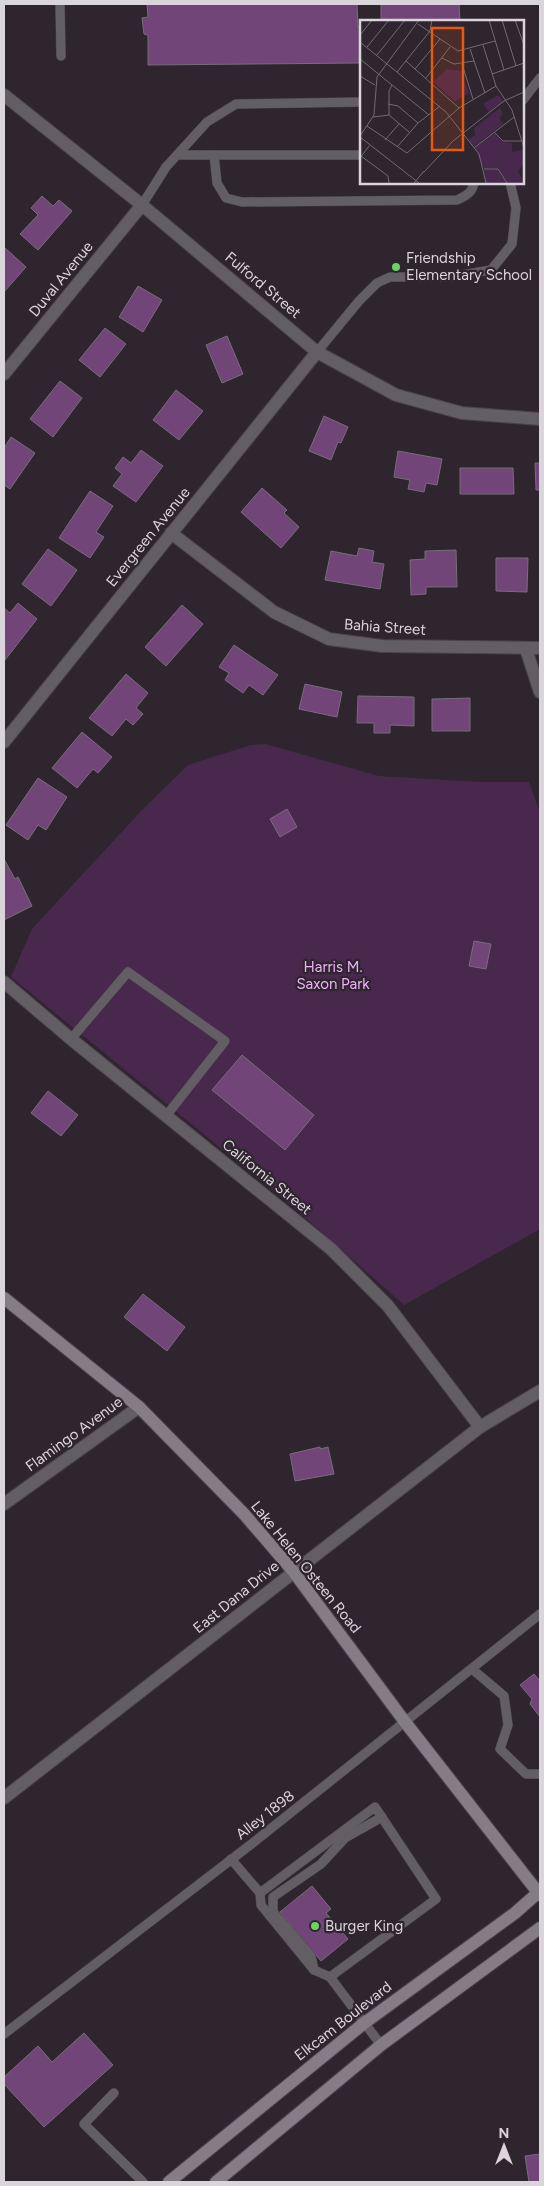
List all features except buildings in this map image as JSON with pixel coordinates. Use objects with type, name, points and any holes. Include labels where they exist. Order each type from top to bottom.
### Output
[{"type":"street","name":"Fulford Street","points":[[4,94],[142,205],[317,352],[396,395],[462,413],[540,419]]},
{"type":"street","name":"Duval Avenue","points":[[4,374],[142,205]]},
{"type":"street","name":"Evergreen Avenue","points":[[4,742],[317,352]]},
{"type":"street","name":"Bahia Street","points":[[172,533],[274,612],[328,639],[382,646],[540,648]]},
{"type":"street","points":[[526,649],[540,692]]},
{"type":"street","name":"California Street","points":[[4,982],[71,1039],[331,1249],[388,1306],[480,1427]]},
{"type":"street","name":"Lake Helen Osteen Road","points":[[4,1298],[139,1406],[244,1514],[293,1571],[405,1722],[540,1893]]},
{"type":"street","name":"East Dana Drive","points":[[4,1798],[480,1427],[540,1391]]},
{"type":"street","name":"Flamingo Avenue","points":[[4,1504],[139,1406]]},
{"type":"street","name":"Elkcam Boulevard","points":[[169,2182],[363,2024],[540,1893]]},
{"type":"street","points":[[216,2182],[381,2045],[540,1928]]},
{"type":"lane","points":[[60,4],[61,56]]},
{"type":"lane","points":[[524,99],[540,78]]},
{"type":"lane","points":[[142,205],[166,167],[206,122],[236,104],[360,102]]},
{"type":"lane","points":[[178,155],[360,155]]},
{"type":"lane","points":[[214,155],[216,183],[226,198],[242,202],[457,200],[466,196],[474,188],[474,184]]},
{"type":"lane","points":[[317,352],[359,301],[377,283],[390,277],[451,277],[491,270],[512,244],[516,208],[510,184]]},
{"type":"lane","points":[[71,1039],[128,972],[224,1041],[166,1116]]},
{"type":"lane","name":"Alley 1898","points":[[4,2034],[231,1859],[540,1614]]},
{"type":"lane","points":[[472,1669],[504,1696],[508,1725],[500,1749],[526,1774],[540,1774]]},
{"type":"lane","points":[[260,1892],[375,1807],[436,1899],[330,1977]]},
{"type":"lane","points":[[314,1970],[311,1956],[273,1912],[273,1897],[321,1864],[345,1838],[382,1817]]},
{"type":"lane","points":[[231,1859],[260,1892],[261,1905],[314,1970],[330,1977],[363,2024],[381,2045]]},
{"type":"lane","points":[[114,2093],[84,2124],[143,2182]]},
{"type":"green space","name":"Harris M. Saxon Park","points":[[265,744],[379,776],[480,782],[529,782],[540,813],[540,1229],[404,1305],[292,1206],[11,977],[32,929],[142,810],[188,765],[251,745]]},
{"type":"place","name":"Friendship Elementary School","points":[[396,267]]},
{"type":"place","name":"Burger King","points":[[315,1926]]}]
